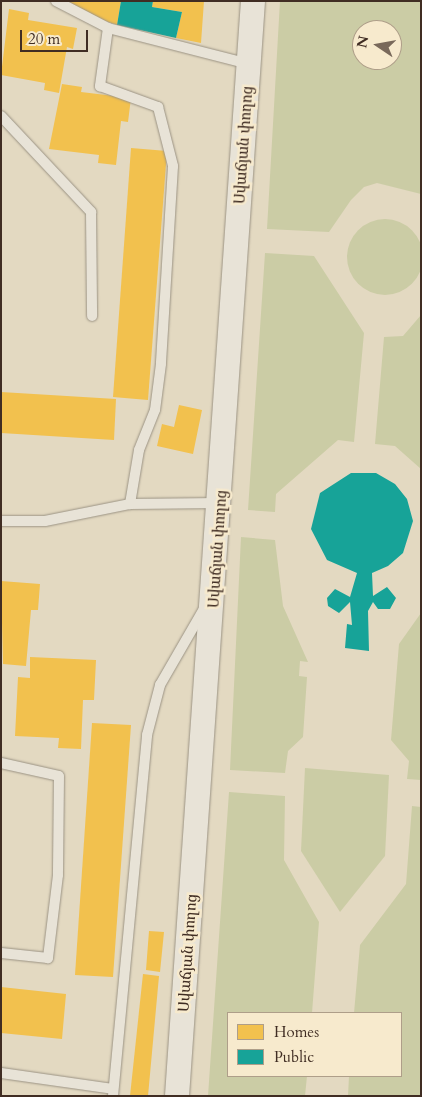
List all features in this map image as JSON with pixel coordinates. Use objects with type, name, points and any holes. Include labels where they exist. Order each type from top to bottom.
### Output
[{"type":"street","name":"Սվաճյան փողոց","points":[[177,1096],[221,503],[253,1]]},
{"type":"lane","points":[[56,1],[108,28],[249,64]]},
{"type":"lane","points":[[108,28],[100,86],[158,108],[173,166],[161,364],[155,410],[139,450],[130,504]]},
{"type":"lane","points":[[1,116],[91,212],[92,316]]},
{"type":"lane","points":[[1,521],[45,521],[130,504],[221,503]]},
{"type":"lane","points":[[1,1073],[113,1093],[147,735],[160,685],[214,594]]},
{"type":"lane","points":[[1,763],[59,776],[58,875],[48,958],[1,953]]},
{"type":"green space","points":[[280,1],[421,1],[421,194],[377,183],[364,187],[351,200],[329,232],[267,229]]},
{"type":"green space","points":[[385,219],[400,222],[412,230],[420,242],[423,257],[420,272],[412,284],[400,292],[385,295],[370,292],[358,284],[350,272],[347,257],[350,242],[358,230],[370,222]]},
{"type":"green space","points":[[265,253],[314,256],[364,333],[354,442],[338,440],[276,494],[275,512],[248,510]]},
{"type":"green space","points":[[421,315],[421,469],[395,446],[375,444],[384,337],[403,336]]},
{"type":"green space","points":[[241,537],[275,540],[283,606],[308,662],[300,661],[299,676],[307,677],[303,737],[288,751],[285,773],[230,770]]},
{"type":"green space","points":[[421,613],[421,780],[407,779],[409,761],[391,740],[399,644]]},
{"type":"green space","points":[[305,768],[389,775],[385,856],[340,912],[301,851]]},
{"type":"green space","points":[[229,792],[285,796],[284,860],[319,922],[312,1012],[227,1012],[227,1077],[307,1077],[305,1096],[208,1096]]},
{"type":"green space","points":[[412,806],[421,807],[421,1096],[348,1096],[349,1077],[402,1077],[402,1012],[354,1012],[360,945],[406,884]]},
{"type":"building: Homes","points":[[64,1],[121,1],[117,25],[76,11]]},
{"type":"building: Homes","points":[[153,1],[204,1],[201,43],[176,38],[182,12],[152,7]]},
{"type":"building: Homes","points":[[9,9],[29,13],[28,20],[77,28],[73,49],[67,47],[59,93],[44,90],[45,83],[1,75]]},
{"type":"building: Homes","points":[[62,84],[82,87],[81,92],[131,98],[128,122],[121,121],[116,165],[98,163],[99,155],[49,149]]},
{"type":"building: Homes","points":[[131,148],[167,151],[148,400],[113,397]]},
{"type":"building: Homes","points":[[1,392],[116,399],[114,440],[1,433]]},
{"type":"building: Homes","points":[[179,405],[202,410],[193,454],[157,446],[162,424],[174,427]]},
{"type":"building: Homes","points":[[1,581],[40,584],[38,610],[31,610],[26,666],[3,664]]},
{"type":"building: Homes","points":[[30,657],[96,660],[94,700],[83,700],[81,749],[58,748],[59,738],[15,736],[18,677],[30,678]]},
{"type":"building: Homes","points":[[92,723],[131,725],[113,977],[75,975]]},
{"type":"building: Homes","points":[[149,931],[164,932],[160,972],[146,970]]},
{"type":"building: Homes","points":[[143,974],[159,976],[148,1096],[130,1096]]},
{"type":"building: Homes","points":[[1,987],[66,994],[62,1039],[1,1033]]},
{"type":"building: Public","points":[[121,1],[153,1],[152,7],[182,12],[176,38],[117,25]]},
{"type":"building: Public","points":[[351,473],[376,473],[395,484],[407,499],[413,521],[403,553],[388,566],[372,573],[373,596],[387,587],[396,598],[390,609],[378,609],[373,602],[368,611],[369,651],[345,648],[347,624],[352,625],[350,602],[339,613],[328,606],[327,598],[335,589],[350,597],[357,573],[327,560],[311,529],[320,493]]}]
